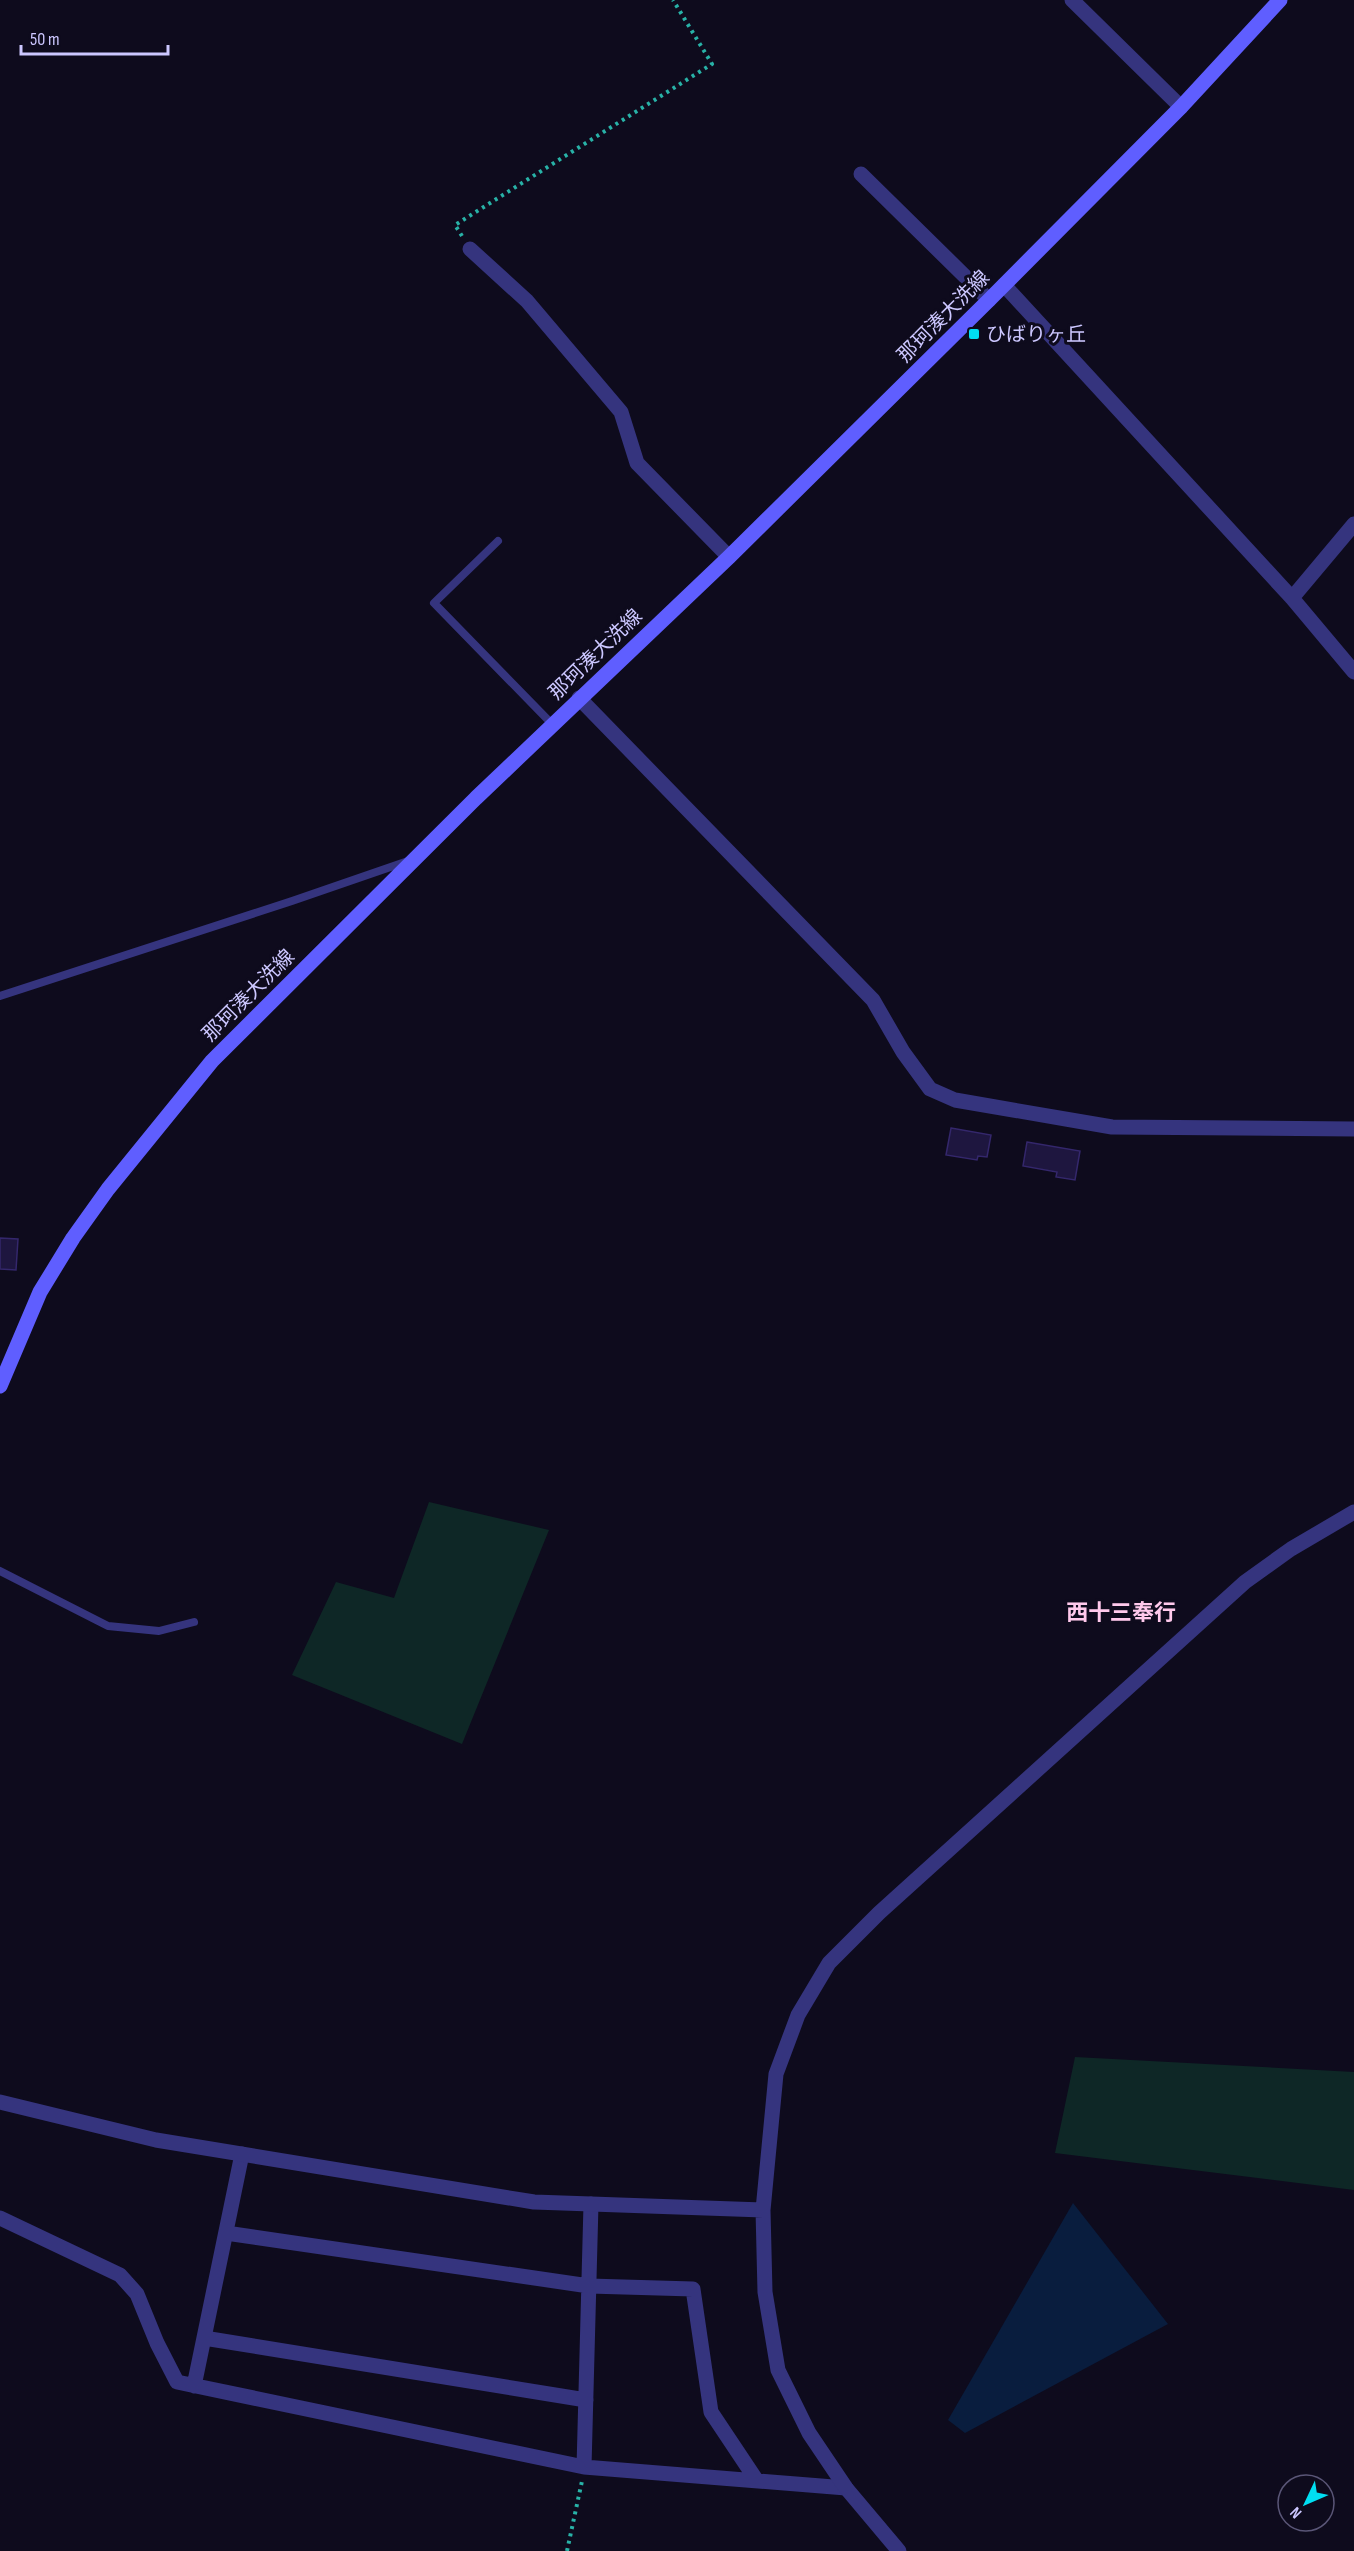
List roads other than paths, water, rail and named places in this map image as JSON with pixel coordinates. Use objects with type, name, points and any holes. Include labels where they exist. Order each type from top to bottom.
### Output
[{"type":"main road","name":"那珂湊大洗線","points":[[0,1386],[40,1292],[73,1238],[115,1181],[212,1061],[552,724],[729,556],[989,300],[1181,107],[1280,0]]},
{"type":"street","points":[[1072,0],[1181,107]]},
{"type":"street","points":[[861,174],[989,300]]},
{"type":"street","points":[[470,249],[527,301],[621,412],[637,463],[729,556]]},
{"type":"street","points":[[1004,285],[1292,598],[1354,672]]},
{"type":"street","points":[[1292,598],[1354,524]]},
{"type":"street","points":[[579,698],[873,1000],[903,1052],[930,1089],[955,1100],[1112,1127],[1354,1129]]},
{"type":"street","points":[[894,2548],[846,2488],[809,2433],[778,2370],[765,2292],[763,2210],[776,2074],[798,2015],[829,1963],[879,1913],[1245,1582],[1291,1549],[1354,1512]]},
{"type":"street","points":[[0,2102],[156,2140],[534,2202],[763,2210]]},
{"type":"street","points":[[194,2386],[242,2154]]},
{"type":"street","points":[[584,2467],[591,2204]]},
{"type":"street","points":[[0,2218],[120,2276],[137,2294],[157,2343],[177,2382],[584,2467],[846,2488]]},
{"type":"street","points":[[226,2233],[589,2286],[693,2289],[711,2412],[757,2481]]},
{"type":"street","points":[[204,2338],[586,2400]]},
{"type":"lane","points":[[498,541],[434,603],[552,724]]},
{"type":"lane","points":[[0,996],[415,859]]},
{"type":"lane","points":[[0,1570],[108,1626],[159,1631],[194,1622]]},
{"type":"water","points":[[1073,2203],[1168,2324],[965,2433],[948,2420]]},
{"type":"place","name":"ひばりヶ丘","points":[[974,334]]},
{"type":"district","name":"西十三奉行","points":[[1121,1612]]}]
